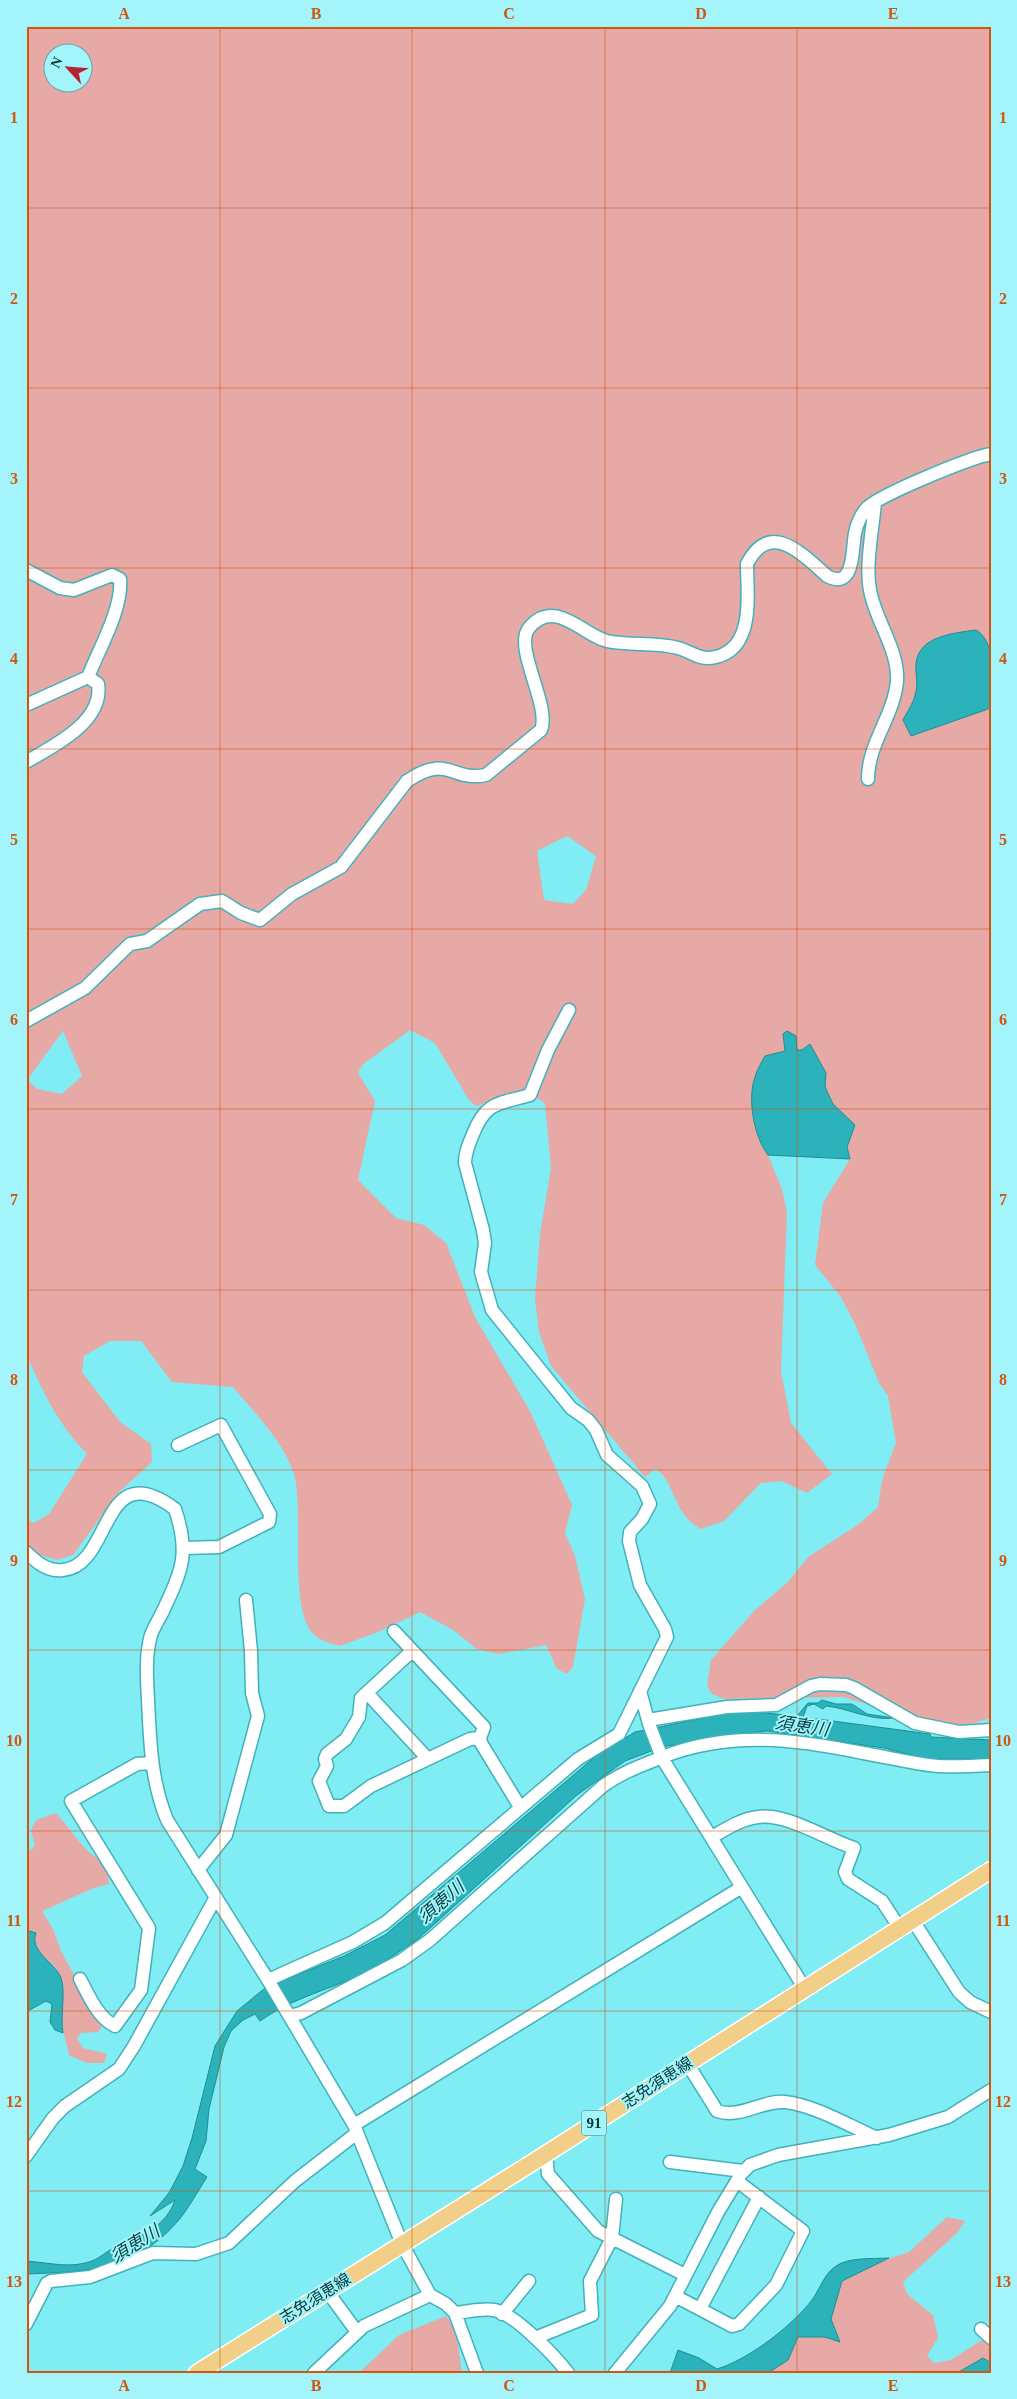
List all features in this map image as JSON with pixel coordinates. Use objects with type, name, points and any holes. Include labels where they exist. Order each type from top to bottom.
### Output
[{"type":"main road","name":"志免須恵線","points":[[196,2373],[546,2154],[905,1923],[991,1870]]},
{"type":"street","points":[[26,1021],[85,988],[130,944],[147,941],[200,904],[222,901],[242,913],[260,920],[292,894],[341,868],[407,782],[418,774],[433,768],[444,768],[475,777],[486,775],[541,730],[544,722],[542,709],[533,682],[525,639],[528,628],[538,620],[550,617],[562,618],[607,641],[670,646],[700,657],[710,658],[722,655],[740,642],[744,632],[747,564],[752,554],[774,541],[785,544],[827,576],[834,579],[844,577],[850,570],[860,518],[867,507],[953,466],[991,454]]},
{"type":"street","points":[[868,779],[868,766],[874,745],[894,696],[897,679],[894,661],[869,587],[875,502]]},
{"type":"street","points":[[26,570],[60,588],[74,590],[112,575],[120,578],[115,610],[88,677],[26,705]]},
{"type":"street","points":[[26,762],[60,742],[77,729],[92,712],[100,696],[98,684],[88,677]]},
{"type":"street","points":[[269,1982],[353,1942],[385,1923],[578,1759],[619,1734],[667,1637],[665,1629],[640,1585],[629,1541],[630,1532],[642,1519],[650,1504],[642,1486],[607,1456],[596,1430],[588,1420],[571,1408],[492,1310],[481,1272],[485,1243],[465,1163],[465,1153],[479,1118],[484,1112],[491,1106],[530,1095],[548,1050],[569,1010]]},
{"type":"street","points":[[178,1445],[221,1425],[270,1514],[269,1522],[219,1547],[183,1548]]},
{"type":"street","points":[[26,1552],[45,1568],[59,1571],[72,1570],[87,1558],[113,1510],[124,1498],[135,1494],[151,1495],[175,1509],[181,1528],[183,1548],[181,1571],[151,1635],[147,1662],[151,1763],[159,1800],[167,1820],[288,2013],[356,2129],[402,2244],[430,2295],[446,2304],[454,2313],[477,2373]]},
{"type":"street","points":[[198,1870],[226,1835],[258,1716],[252,1693],[251,1651],[246,1600]]},
{"type":"street","points":[[394,1631],[484,1727],[480,1738],[481,1743],[520,1807]]},
{"type":"street","points":[[412,1651],[361,1698],[359,1717],[346,1739],[327,1754],[325,1759],[327,1766],[319,1781],[329,1806],[344,1806],[370,1786],[470,1739],[480,1738]]},
{"type":"street","points":[[648,1722],[726,1707],[776,1705],[784,1703],[811,1686],[820,1684],[846,1685],[854,1688],[915,1723],[959,1732],[991,1730]]},
{"type":"street","points":[[640,1692],[648,1722],[662,1758],[805,1989]]},
{"type":"street","points":[[367,1693],[428,1759]]},
{"type":"street","points":[[288,2013],[300,2013],[402,1960],[430,1940],[603,1786],[616,1777],[652,1760],[693,1748],[755,1738],[835,1747],[937,1766],[991,1765]]},
{"type":"street","points":[[80,1979],[90,2000],[107,2022],[115,2026],[141,1990],[149,1928],[71,1802],[137,1764],[151,1763]]},
{"type":"street","points":[[712,1837],[736,1823],[759,1816],[793,1822],[854,1848],[845,1872],[848,1879],[882,1901],[905,1923],[960,1992],[970,2002],[991,2012]]},
{"type":"street","points":[[26,2324],[47,2283],[52,2280],[90,2277],[153,2253],[196,2254],[229,2243],[295,2181],[356,2129],[742,1887]]},
{"type":"street","points":[[26,2156],[64,2106],[119,2069],[134,2046],[216,1897]]},
{"type":"street","points":[[687,2063],[717,2111],[725,2114],[784,2102],[806,2107],[877,2138]]},
{"type":"street","points":[[614,2373],[670,2306],[740,2176],[761,2159],[778,2154],[877,2138],[948,2116],[991,2090]]},
{"type":"street","points":[[546,2154],[548,2174],[577,2209],[598,2230],[686,2275]]},
{"type":"street","points":[[670,2162],[740,2176],[759,2197],[804,2231],[776,2285],[739,2324],[732,2326],[675,2296]]},
{"type":"street","points":[[700,2309],[759,2197]]},
{"type":"street","points":[[535,2338],[592,2315],[590,2281],[612,2238],[616,2199]]},
{"type":"street","points":[[502,2314],[529,2281]]},
{"type":"street","points":[[327,2291],[357,2332]]},
{"type":"street","points":[[314,2373],[364,2326],[430,2295]]},
{"type":"street","points":[[454,2313],[493,2310],[502,2314],[535,2338],[568,2373]]},
{"type":"street","points":[[981,2329],[991,2338]]},
{"type":"shaded area","points":[[26,26],[991,26],[991,1718],[960,1727],[912,1718],[843,1697],[724,1699],[712,1694],[707,1686],[711,1660],[755,1610],[787,1583],[808,1557],[859,1524],[878,1507],[882,1480],[896,1443],[888,1396],[879,1383],[856,1326],[841,1297],[815,1265],[823,1203],[850,1159],[847,1147],[855,1125],[833,1104],[825,1087],[826,1073],[809,1044],[802,1050],[796,1050],[783,1034],[785,1051],[752,1092],[761,1146],[768,1155],[782,1189],[787,1213],[781,1371],[791,1423],[832,1474],[807,1493],[781,1481],[761,1483],[724,1521],[701,1529],[684,1515],[667,1480],[662,1474],[655,1469],[645,1477],[551,1366],[539,1332],[535,1298],[540,1234],[551,1168],[545,1103],[523,1090],[476,1106],[469,1100],[435,1043],[410,1030],[362,1065],[358,1073],[375,1101],[358,1180],[396,1218],[424,1225],[446,1243],[475,1317],[531,1413],[572,1505],[565,1533],[575,1556],[585,1599],[573,1667],[567,1674],[557,1669],[546,1645],[498,1654],[477,1649],[453,1630],[420,1612],[378,1632],[340,1646],[318,1638],[308,1627],[302,1608],[299,1586],[296,1487],[293,1471],[282,1448],[233,1387],[172,1382],[141,1341],[110,1341],[84,1356],[82,1372],[120,1422],[151,1444],[152,1462],[120,1491],[73,1555],[57,1560],[26,1551],[26,1520],[34,1523],[49,1514],[87,1454],[67,1431],[38,1381],[26,1353]],"holes":[[[567,836],[596,856],[586,890],[573,904],[544,900],[537,851]],[[63,1031],[82,1076],[62,1094],[37,1089],[27,1080]]]},
{"type":"shaded area","points":[[56,1813],[84,1847],[101,1861],[107,1869],[109,1884],[84,1892],[42,1911],[53,1929],[61,1951],[77,1980],[81,1996],[99,2017],[103,2025],[98,2032],[81,2033],[77,2038],[83,2048],[107,2054],[104,2063],[87,2063],[69,2055],[61,2021],[62,1980],[56,1968],[38,1951],[34,1938],[26,1930],[26,1854],[35,1846],[31,1830],[36,1820]]},
{"type":"shaded area","points":[[947,2217],[965,2221],[957,2233],[903,2282],[907,2294],[933,2315],[938,2338],[927,2356],[934,2363],[951,2360],[985,2338],[991,2345],[991,2363],[983,2358],[957,2373],[768,2373],[788,2360],[798,2337],[825,2337],[839,2342],[831,2319],[842,2281],[878,2262],[909,2252]]},
{"type":"shaded area","points":[[446,2316],[456,2331],[462,2373],[359,2373],[399,2335]]},
{"type":"water","points":[[976,630],[983,636],[991,655],[991,708],[911,736],[903,720],[913,702],[916,691],[918,655],[923,647],[939,638]]},
{"type":"water","points":[[787,1031],[796,1036],[797,1050],[802,1050],[810,1044],[826,1073],[825,1087],[833,1104],[855,1125],[847,1147],[850,1159],[768,1155],[763,1147],[753,1118],[753,1086],[765,1056],[785,1051],[783,1034]]},
{"type":"water","name":"須恵川","points":[[822,1700],[836,1704],[852,1704],[867,1714],[893,1718],[876,1718],[826,1706],[823,1709],[814,1704],[807,1706],[803,1717],[930,1734],[931,1737],[991,1740],[991,1759],[927,1759],[884,1748],[767,1731],[725,1735],[662,1747],[625,1761],[577,1795],[418,1939],[360,1975],[293,2002],[260,2021],[255,2014],[243,2020],[231,2031],[224,2047],[209,2109],[206,2141],[195,2169],[207,2177],[189,2207],[166,2234],[149,2247],[131,2257],[112,2264],[71,2272],[26,2274],[26,2261],[67,2265],[91,2261],[150,2230],[165,2218],[175,2200],[150,2216],[169,2193],[183,2166],[215,2046],[237,2011],[265,1988],[344,1956],[385,1935],[597,1755],[635,1732],[743,1711],[797,1716],[808,1703],[818,1703]]},
{"type":"water","points":[[26,1930],[36,1933],[36,1946],[61,1978],[63,1990],[63,2033],[55,2030],[50,2022],[52,2004],[46,2001],[26,2012]]},
{"type":"water","points":[[889,2258],[842,2281],[831,2319],[840,2342],[825,2337],[798,2337],[788,2360],[768,2373],[670,2373],[678,2350],[699,2358],[717,2369],[742,2358],[769,2341],[793,2321],[812,2300],[825,2277],[836,2266],[854,2260]]},
{"type":"water","points":[[983,2358],[991,2363],[991,2373],[957,2373]]}]
